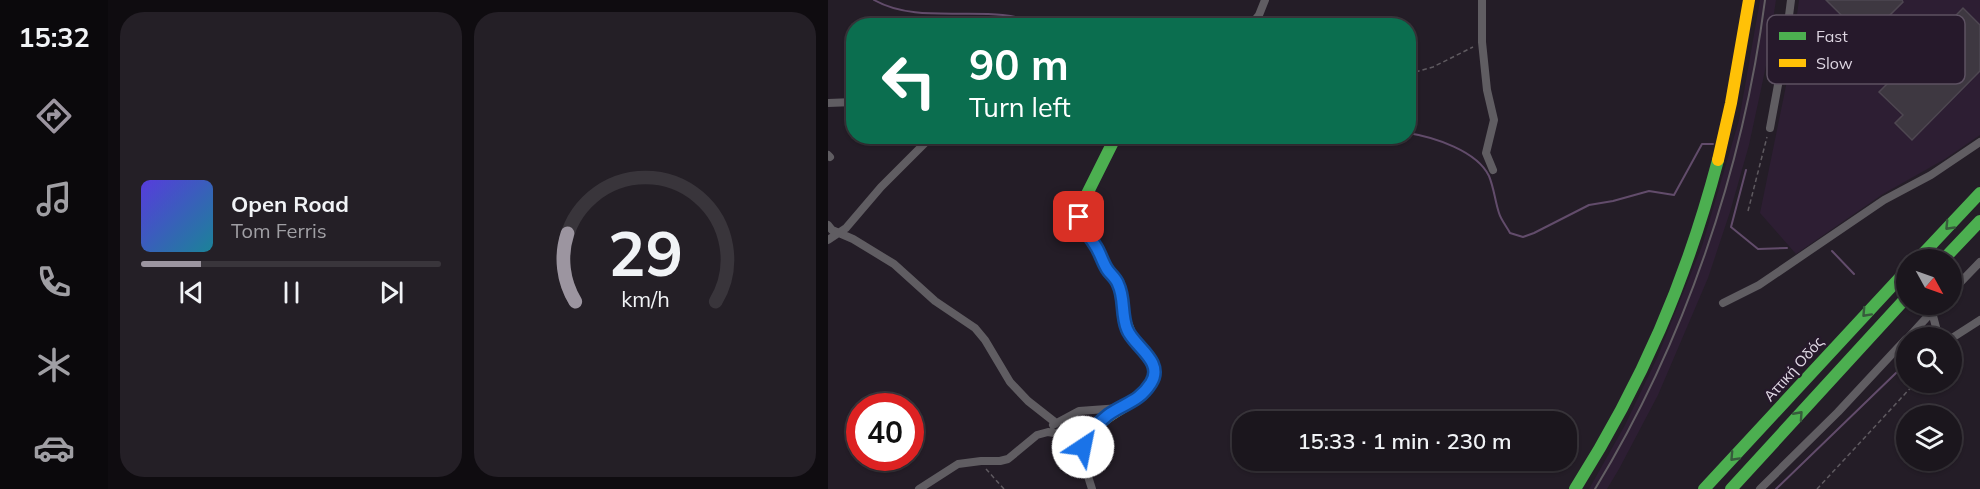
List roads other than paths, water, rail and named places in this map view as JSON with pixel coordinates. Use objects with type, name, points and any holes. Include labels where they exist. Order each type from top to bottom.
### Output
[{"type":"main road","points":[[1575,489],[1605,440],[1646,363],[1698,233],[1732,109],[1749,0]]},
{"type":"main road","points":[[1084,460],[1083,447],[1088,437],[1108,415],[1141,396],[1153,381],[1155,370],[1152,361],[1132,338],[1127,328],[1123,296],[1118,282],[1109,272],[1079,217],[1112,144]]},
{"type":"main road","points":[[1927,249],[1980,193]]},
{"type":"main road","points":[[1953,249],[1980,221]]},
{"type":"main road","name":"Αττική Οδός","points":[[1704,489],[1896,282]]},
{"type":"main road","points":[[1731,489],[1896,309]]},
{"type":"street","points":[[1257,18],[1265,0]]},
{"type":"street","points":[[1482,0],[1482,42],[1487,90],[1494,120],[1486,153],[1493,170]]},
{"type":"street","points":[[1789,15],[1791,0]]},
{"type":"street","points":[[1770,128],[1778,84]]},
{"type":"street","points":[[828,103],[846,102]]},
{"type":"street","points":[[1723,303],[1759,285],[1884,200],[1931,175],[1980,142]]},
{"type":"street","points":[[828,240],[846,228],[881,187],[924,144]]},
{"type":"street","points":[[1109,150],[1110,144]]},
{"type":"street","points":[[828,225],[832,230],[853,239],[894,264],[935,301],[975,328],[985,340],[1010,382],[1037,409],[1056,423]]},
{"type":"street","points":[[1962,281],[1980,262]]},
{"type":"street","points":[[1918,327],[1929,315]]},
{"type":"street","points":[[1962,332],[1980,320]]},
{"type":"street","points":[[1760,489],[1838,412],[1896,350]]},
{"type":"street","points":[[919,489],[958,464],[1008,459],[1037,435],[1079,411],[1120,408]]},
{"type":"street","points":[[1037,435],[1048,432],[1060,434],[1080,451],[1092,489]]},
{"type":"waterway","points":[[874,0],[893,8],[914,12],[1002,15],[1017,18]]},
{"type":"waterway","points":[[1416,135],[1442,142],[1475,159],[1489,176],[1500,216],[1510,233],[1523,237],[1589,205],[1649,191],[1674,195],[1702,144],[1713,144]]},
{"type":"waterway","points":[[1746,170],[1731,227],[1758,249],[1787,248]]},
{"type":"waterway","points":[[1832,251],[1854,274]]},
{"type":"waterway","points":[[1776,489],[1896,373]]},
{"type":"railway","points":[[1595,489],[1656,375],[1705,254],[1742,128],[1765,0]]}]
